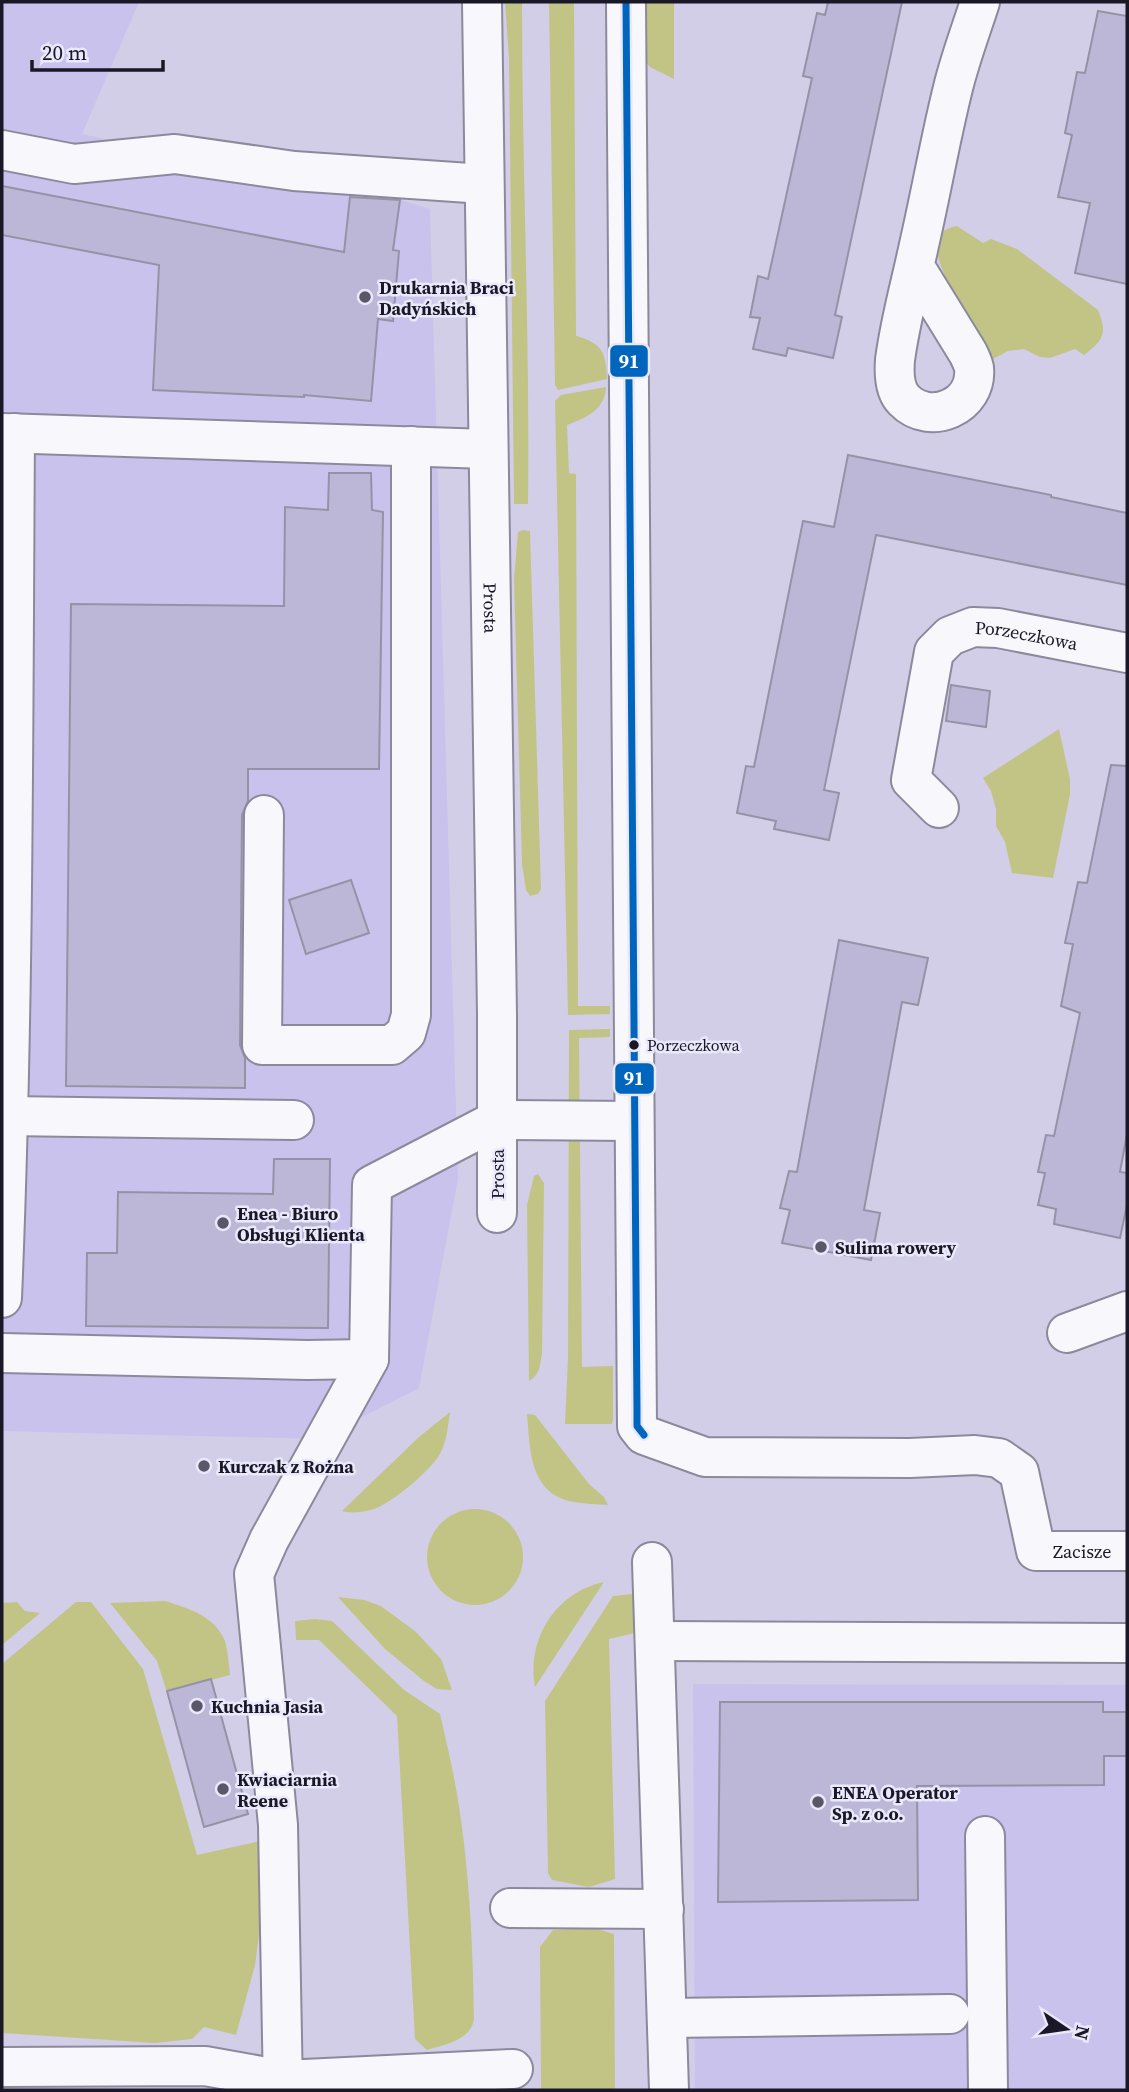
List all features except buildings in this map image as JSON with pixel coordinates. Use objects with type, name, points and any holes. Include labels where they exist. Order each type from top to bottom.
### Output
[{"type":"street","name":"Prosta","points":[[482,2],[497,1213]]},
{"type":"street","points":[[284,2085],[278,1825],[254,1574],[269,1540],[369,1359],[372,1185],[497,1120],[635,1121],[625,2]]},
{"type":"street","points":[[915,267],[953,88],[980,2]]},
{"type":"street","points":[[2,150],[74,164],[175,154],[294,171],[484,184]]},
{"type":"street","points":[[2,1298],[7,1116],[8,433],[488,449]]},
{"type":"street","points":[[264,815],[262,1045],[392,1045],[406,1033],[411,1015],[411,446]]},
{"type":"street","name":"Porzeczkowa","points":[[939,808],[911,780],[934,652],[950,636],[973,626],[998,628],[1127,653]]},
{"type":"street","points":[[7,1116],[294,1120]]},
{"type":"street","name":"Zacisze","points":[[635,1121],[637,1426],[644,1435],[705,1457],[910,1458],[975,1455],[999,1458],[1019,1472],[1036,1551],[1127,1551]]},
{"type":"street","points":[[1067,1333],[1127,1311]]},
{"type":"street","points":[[2,1353],[369,1359]]},
{"type":"street","points":[[652,1562],[657,1641],[669,2090]]},
{"type":"street","points":[[657,1641],[1127,1643]]},
{"type":"street","points":[[985,1836],[988,2090]]},
{"type":"street","points":[[510,1908],[664,1909]]},
{"type":"street","points":[[667,2018],[950,2014]]},
{"type":"street","points":[[2,2067],[205,2066],[284,2085],[513,2069]]},
{"type":"shaded area","points":[[2,2],[139,2],[82,134],[350,193],[400,200],[430,209],[458,1178],[419,1388],[319,1439],[2,1431]]},
{"type":"shaded area","name":"ENEA Operator Sp. z o.o.","points":[[693,1684],[1127,1685],[1127,2090],[695,2090]]},
{"type":"green space","points":[[505,2],[522,2],[528,504],[514,504],[509,59]]},
{"type":"green space","points":[[549,2],[574,2],[576,336],[592,342],[601,350],[607,379],[558,390],[555,385]]},
{"type":"green space","points":[[645,2],[674,2],[674,79],[650,67],[645,61]]},
{"type":"green space","points":[[957,226],[983,243],[991,239],[1017,249],[1098,310],[1103,331],[1096,345],[1084,355],[1075,349],[1050,358],[1040,357],[1024,349],[1008,351],[993,359],[941,267],[937,241],[942,232]]},
{"type":"green space","points":[[606,387],[602,402],[593,412],[567,425],[569,473],[576,474],[578,1006],[610,1006],[610,1014],[568,1015],[555,401],[561,395]]},
{"type":"green space","points":[[530,531],[541,889],[538,894],[530,896],[526,890],[522,864],[514,579],[518,532]]},
{"type":"green space","points":[[1059,729],[1070,779],[1070,795],[1053,878],[1012,873],[1005,842],[996,826],[996,809],[991,791],[983,778]]},
{"type":"green space","points":[[610,1029],[610,1037],[579,1038],[582,1367],[613,1366],[613,1420],[612,1424],[565,1424],[568,1357],[569,1030]]},
{"type":"green space","points":[[538,1174],[544,1183],[542,1354],[537,1373],[529,1381],[527,1205],[534,1176]]},
{"type":"green space","points":[[450,1412],[440,1454],[421,1476],[379,1507],[360,1512],[342,1511],[419,1437]]},
{"type":"green space","points":[[527,1414],[535,1415],[608,1505],[569,1501],[546,1488],[534,1466]]},
{"type":"green space","points":[[475,1509],[493,1513],[509,1523],[519,1539],[523,1557],[519,1575],[509,1591],[493,1601],[475,1605],[457,1601],[441,1591],[431,1575],[427,1557],[431,1539],[441,1523],[457,1513]]},
{"type":"green space","points":[[604,1582],[535,1687],[535,1652],[548,1620],[572,1596],[587,1587]]},
{"type":"green space","points":[[632,1594],[638,1606],[635,1633],[609,1639],[615,1879],[589,1887],[552,1880],[548,1873],[545,1701],[613,1596]]},
{"type":"green space","points":[[338,1597],[364,1600],[381,1606],[416,1632],[441,1659],[452,1690],[437,1689],[424,1681],[385,1649]]},
{"type":"green space","points":[[165,1601],[191,1610],[215,1625],[225,1641],[230,1675],[167,1692],[157,1661],[110,1603]]},
{"type":"green space","points":[[17,1602],[25,1611],[40,1613],[2,1645],[2,1603]]},
{"type":"green space","points":[[76,1602],[91,1602],[143,1669],[197,1855],[260,1841],[262,1913],[255,1965],[236,2035],[204,2027],[192,2039],[155,2043],[2,2033],[2,1664]]},
{"type":"green space","points":[[295,1621],[332,1621],[404,1690],[440,1714],[464,1841],[474,2020],[462,2037],[427,2050],[415,2039],[397,1716],[319,1640],[296,1640]]},
{"type":"green space","points":[[595,1928],[614,1934],[615,2090],[541,2090],[540,1947],[553,1930]]},
{"type":"transit line","name":"91","points":[[626,2],[637,1426],[644,1435]]},
{"type":"place","name":"Drukarnia Braci Dadyńskich","points":[[365,297]]},
{"type":"place","name":"Porzeczkowa","points":[[634,1045]]},
{"type":"place","name":"Enea - Biuro Obsługi Klienta","points":[[223,1223]]},
{"type":"place","name":"Sulima rowery","points":[[821,1247]]},
{"type":"place","name":"Kurczak z Rożna","points":[[204,1466]]},
{"type":"place","name":"Kuchnia Jasia","points":[[197,1706]]},
{"type":"place","name":"Kwiaciarnia Reene","points":[[223,1789]]},
{"type":"place","name":"ENEA Operator Sp. z o.o.","points":[[818,1802]]}]
